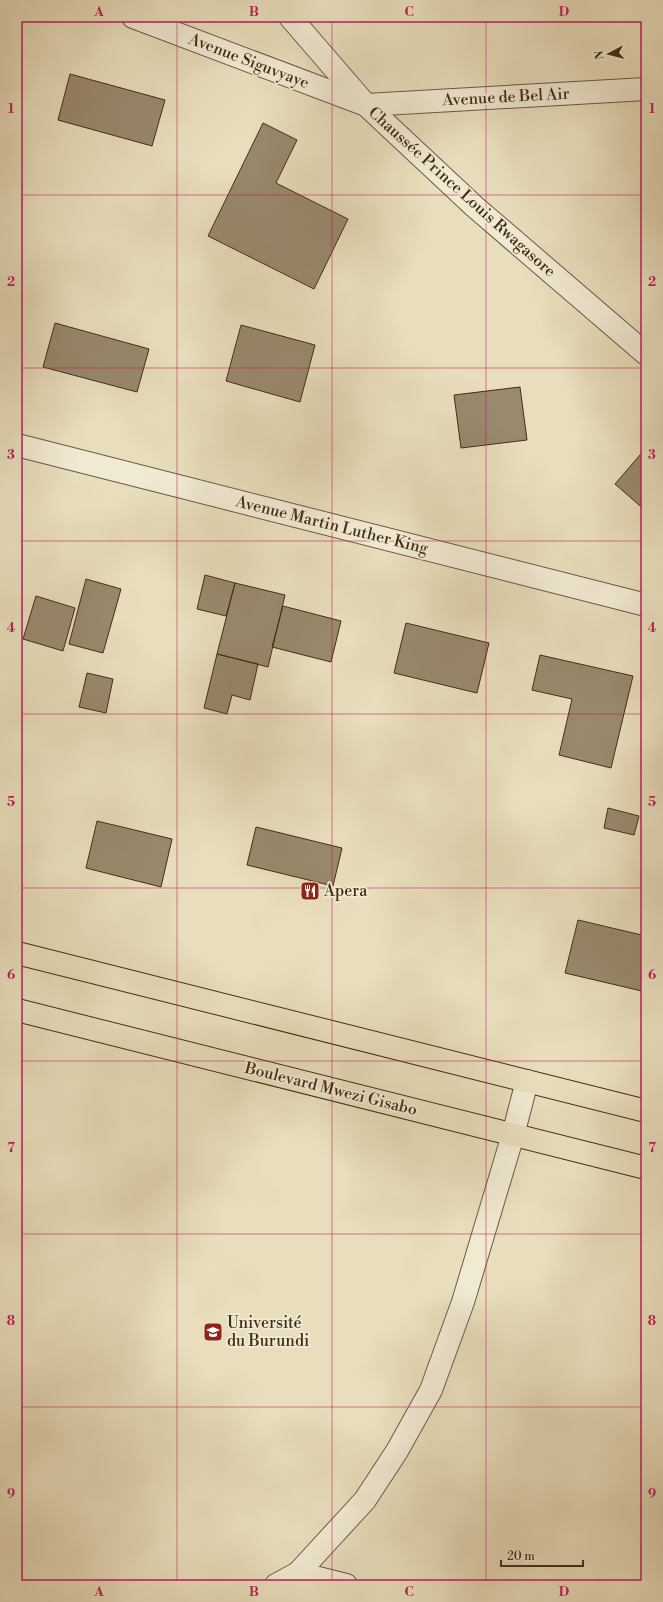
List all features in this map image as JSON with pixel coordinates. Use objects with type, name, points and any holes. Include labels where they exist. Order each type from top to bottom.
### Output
[{"type":"main road","points":[[17,953],[646,1111]]},
{"type":"main road","name":"Boulevard Mwezi Gisabo","points":[[17,1010],[646,1168]]},
{"type":"street","name":"Avenue Siguvyaye","points":[[133,17],[366,105]]},
{"type":"street","name":"Chaussée Prince Louis Rwagasore","points":[[290,17],[366,105],[475,207],[646,354]]},
{"type":"street","name":"Avenue de Bel Air","points":[[366,105],[646,89]]},
{"type":"street","name":"Avenue Martin Luther King","points":[[17,445],[646,605]]},
{"type":"street","points":[[276,1585],[298,1573],[365,1500],[397,1451],[431,1390],[463,1302],[528,1081]]},
{"type":"street","points":[[298,1573],[346,1585]]},
{"type":"building","points":[[70,74],[165,100],[152,146],[58,120]]},
{"type":"building","points":[[263,123],[297,140],[276,183],[348,219],[314,289],[208,236]]},
{"type":"building","points":[[55,323],[149,349],[137,392],[43,367]]},
{"type":"building","points":[[241,325],[315,345],[300,402],[226,381]]},
{"type":"building","points":[[520,387],[527,440],[461,448],[454,395]]},
{"type":"building","points":[[646,448],[646,511],[615,484]]},
{"type":"building","points":[[205,575],[235,583],[226,616],[197,609]]},
{"type":"building","points":[[86,579],[121,589],[103,653],[69,644]]},
{"type":"building","points":[[235,583],[285,595],[268,667],[217,654]]},
{"type":"building","points":[[36,596],[75,608],[63,651],[23,639]]},
{"type":"building","points":[[283,606],[341,621],[331,662],[272,647]]},
{"type":"building","points":[[406,623],[489,643],[477,693],[394,673]]},
{"type":"building","points":[[217,654],[258,664],[250,700],[232,695],[227,714],[204,708]]},
{"type":"building","points":[[540,655],[633,676],[611,768],[559,755],[572,699],[532,690]]},
{"type":"building","points":[[87,673],[113,679],[106,713],[79,707]]},
{"type":"building","points":[[608,808],[639,816],[634,835],[604,828]]},
{"type":"building","points":[[97,821],[172,839],[161,887],[86,868]]},
{"type":"building","points":[[256,827],[342,848],[333,886],[247,865]]},
{"type":"building","points":[[578,920],[646,936],[646,992],[565,973]]},
{"type":"place","name":"Apera","points":[[310,891]]},
{"type":"place","name":"Université du Burundi","points":[[213,1332]]}]
